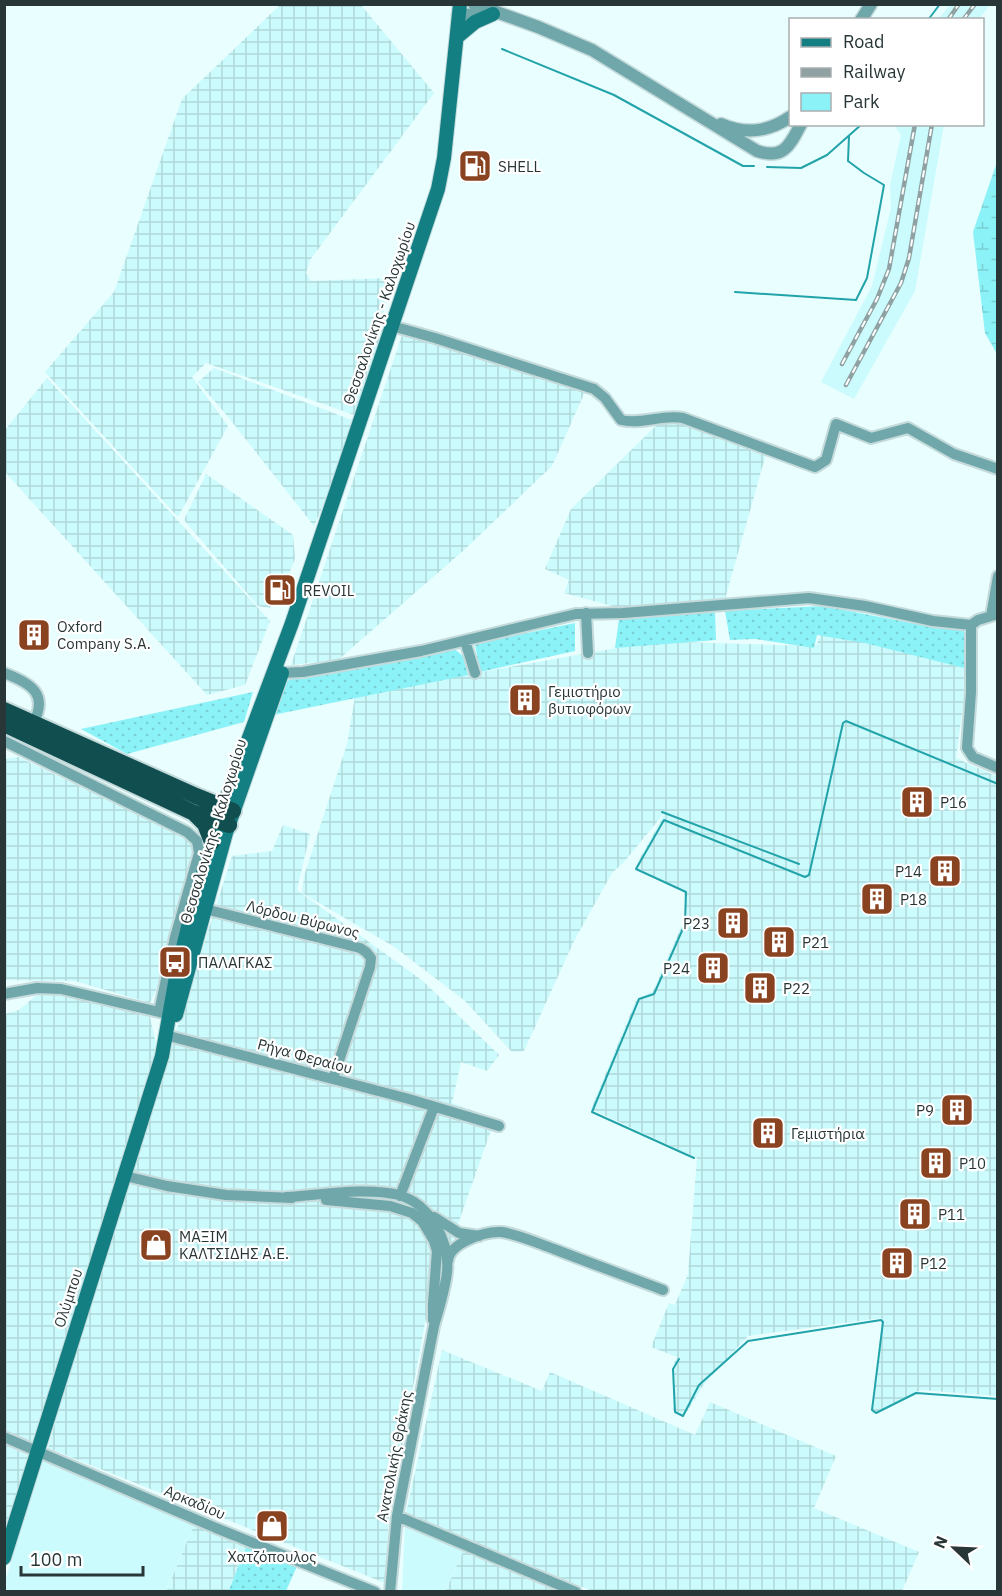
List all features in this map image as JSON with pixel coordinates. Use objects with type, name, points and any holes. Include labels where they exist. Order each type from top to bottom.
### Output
[{"type":"highway","points":[[4,710],[226,816]]},
{"type":"highway","points":[[4,723],[192,812],[206,824],[212,842]]},
{"type":"highway","points":[[192,812],[226,816]]},
{"type":"main road","name":"Θεσσαλονίκης - Καλοχωρίου","points":[[168,1013],[193,906],[212,842],[226,816],[268,712],[292,623],[438,189],[444,158],[459,10]]},
{"type":"main road","points":[[457,37],[475,22],[497,15]]},
{"type":"main road","name":"Θεσσαλονίκης - Καλοχωρίου","points":[[168,1013],[205,909],[226,816],[255,720],[276,681],[292,623]]},
{"type":"main road","name":"Ολύμπου","points":[[4,1558],[167,1042],[168,1013]]},
{"type":"street","points":[[474,4],[497,15]]},
{"type":"street","points":[[862,18],[871,4]]},
{"type":"street","points":[[459,10],[497,15],[538,27],[592,50],[748,147],[771,154],[781,152],[787,148],[800,126]]},
{"type":"street","points":[[700,117],[733,129],[750,131],[773,128],[789,118]]},
{"type":"street","points":[[392,326],[594,389],[605,398],[621,420],[631,422],[670,416],[683,418],[815,467],[826,460],[836,424],[871,438],[908,428],[954,454],[998,469]]},
{"type":"street","points":[[276,681],[303,672],[465,641],[564,615],[586,613],[622,613],[809,598],[865,606],[919,619],[970,625],[994,615],[998,576]]},
{"type":"street","points":[[586,613],[588,653]]},
{"type":"street","points":[[970,625],[971,692],[967,748],[973,757],[998,768]]},
{"type":"street","points":[[465,641],[475,673]]},
{"type":"street","points":[[4,673],[27,683],[39,697],[40,704],[33,724]]},
{"type":"street","points":[[4,741],[184,831],[197,841],[199,853],[175,937],[168,1013],[61,989],[37,988],[4,994]]},
{"type":"street","points":[[184,831],[192,812]]},
{"type":"street","name":"Λόρδου Βύρωνος","points":[[205,909],[360,948],[371,958],[333,1079]]},
{"type":"street","name":"Ρήγα Φεραίου","points":[[167,1042],[333,1079],[499,1126]]},
{"type":"street","points":[[400,1196],[434,1107]]},
{"type":"street","points":[[125,1176],[167,1186],[226,1195],[287,1197],[390,1206],[412,1213],[422,1221],[440,1247],[461,1237],[501,1232],[663,1290]]},
{"type":"street","points":[[287,1197],[378,1192],[400,1196],[461,1237]]},
{"type":"street","name":"Ανατολικής Θράκης","points":[[390,1592],[397,1516],[447,1270],[436,1224],[428,1213]]},
{"type":"street","points":[[447,1270],[448,1257],[461,1237]]},
{"type":"street","name":"Ανατολικής Θράκης","points":[[434,1326],[433,1304],[440,1247]]},
{"type":"street","name":"Αρκαδίου","points":[[4,1437],[216,1528],[375,1592]]},
{"type":"street","points":[[397,1516],[576,1592]]},
{"type":"shaded area","points":[[950,4],[990,5],[980,18],[939,18]]},
{"type":"shaded area","points":[[280,5],[361,5],[434,93],[310,260],[306,273],[311,281],[391,278],[382,322],[383,341],[360,417],[206,363],[192,377],[228,426],[178,517],[45,372],[114,292],[182,99]]},
{"type":"shaded area","points":[[895,126],[944,126],[915,291],[854,399],[821,382],[872,286],[891,208],[890,185],[901,135]]},
{"type":"shaded area","points":[[402,335],[588,385],[552,466],[464,550],[338,660],[291,665]]},
{"type":"shaded area","points":[[214,368],[352,420],[337,474],[314,526],[198,382]]},
{"type":"shaded area","points":[[47,378],[270,621],[245,685],[207,695],[5,472],[5,430]]},
{"type":"shaded area","points":[[663,419],[676,420],[766,454],[725,599],[616,607],[564,593],[569,580],[545,569],[571,509]]},
{"type":"shaded area","points":[[206,474],[293,535],[295,558],[277,603],[269,608],[258,606],[184,520]]},
{"type":"shaded area","points":[[823,629],[968,669],[956,758],[998,777],[997,1396],[921,1390],[872,1414],[882,1318],[748,1336],[704,1384],[685,1415],[673,1410],[674,1363],[677,1357],[651,1347],[669,1303],[675,1305],[688,1274],[697,1158],[591,1109],[636,1000],[653,991],[685,918],[684,891],[635,867],[666,811],[624,862],[612,873],[574,941],[524,1051],[512,1052],[464,1000],[393,946],[302,893],[304,876],[347,744],[355,697],[391,688],[639,644],[675,642],[816,646]]},
{"type":"shaded area","points":[[18,757],[190,839],[193,855],[158,986],[150,1003],[75,981],[5,980],[5,759]]},
{"type":"shaded area","points":[[283,825],[310,834],[297,890],[423,981],[499,1055],[487,1071],[461,1062],[452,1103],[495,1119],[427,1312],[389,1518],[385,1583],[48,1448],[125,1176],[157,1091],[232,856],[272,851]]},
{"type":"shaded area","points":[[38,994],[74,997],[150,1017],[158,1054],[36,1445],[5,1434],[4,1014],[19,1010]]},
{"type":"shaded area","points":[[442,1350],[542,1391],[550,1372],[695,1435],[710,1402],[836,1456],[814,1508],[919,1552],[902,1591],[592,1591],[406,1513]]},
{"type":"shaded area","points":[[5,1444],[30,1457],[5,1550]]},
{"type":"shaded area","points":[[42,1460],[195,1522],[166,1591],[5,1592],[5,1582]]},
{"type":"shaded area","points":[[195,1522],[248,1543],[228,1591],[166,1592]]},
{"type":"shaded area","points":[[405,1525],[464,1549],[445,1591],[402,1592]]},
{"type":"shaded area","points":[[464,1549],[563,1592],[445,1592]]},
{"type":"green space","points":[[997,162],[998,354],[985,333],[973,232]]},
{"type":"green space","points":[[823,606],[911,623],[961,628],[967,634],[964,668],[865,643],[817,635],[814,648],[755,639],[730,640],[725,611]]},
{"type":"green space","points":[[715,612],[716,640],[615,648],[619,619]]},
{"type":"green space","points":[[575,623],[575,651],[480,672],[475,644]]},
{"type":"green space","points":[[453,648],[463,656],[468,675],[273,715],[280,685],[291,679]]},
{"type":"green space","points":[[253,692],[244,722],[127,754],[81,729]]},
{"type":"green space","points":[[248,1543],[298,1564],[286,1591],[228,1592]]},
{"type":"waterway","points":[[930,18],[940,4]]},
{"type":"waterway","points":[[502,49],[614,95],[743,166],[754,166]]},
{"type":"waterway","points":[[767,167],[801,168],[827,155],[860,126]]},
{"type":"waterway","points":[[735,292],[856,300],[867,278],[884,185],[848,161],[849,136]]},
{"type":"waterway","points":[[694,1158],[592,1112],[639,999],[654,994],[685,924],[686,892],[636,869],[664,820],[805,877],[809,875],[843,723],[846,721],[998,784]]},
{"type":"waterway","points":[[662,812],[799,864]]},
{"type":"waterway","points":[[679,1359],[673,1369],[675,1412],[683,1416],[699,1385],[748,1341],[881,1320],[883,1322],[872,1410],[876,1413],[916,1393],[998,1399]]},
{"type":"railway","points":[[949,18],[959,4]]},
{"type":"railway","points":[[964,18],[975,4]]},
{"type":"railway","points":[[842,364],[877,299],[889,269],[915,126]]},
{"type":"railway","points":[[846,385],[901,283],[909,258],[932,126]]},
{"type":"place","name":"SHELL","points":[[475,166]]},
{"type":"place","name":"REVOIL","points":[[280,590]]},
{"type":"place","name":"Oxford Company S.A.","points":[[34,635]]},
{"type":"place","name":"Γεμιστήριο βυτιοφόρων","points":[[525,700]]},
{"type":"place","name":"P16","points":[[917,802]]},
{"type":"place","name":"P14","points":[[945,871]]},
{"type":"place","name":"P18","points":[[877,899]]},
{"type":"place","name":"P23","points":[[733,923]]},
{"type":"place","name":"P21","points":[[779,942]]},
{"type":"place","name":"ΠΑΛΑΓΚΑΣ","points":[[175,962]]},
{"type":"place","name":"P24","points":[[713,968]]},
{"type":"place","name":"P22","points":[[760,988]]},
{"type":"place","name":"P9","points":[[957,1110]]},
{"type":"place","name":"Γεμιστήρια","points":[[768,1133]]},
{"type":"place","name":"P10","points":[[936,1163]]},
{"type":"place","name":"P11","points":[[915,1214]]},
{"type":"place","name":"ΜΑΞΙΜ ΚΑΛΤΣΙΔΗΣ Α.Ε.","points":[[156,1245]]},
{"type":"place","name":"P12","points":[[897,1263]]},
{"type":"place","name":"Χατζόπουλος","points":[[272,1526]]}]
